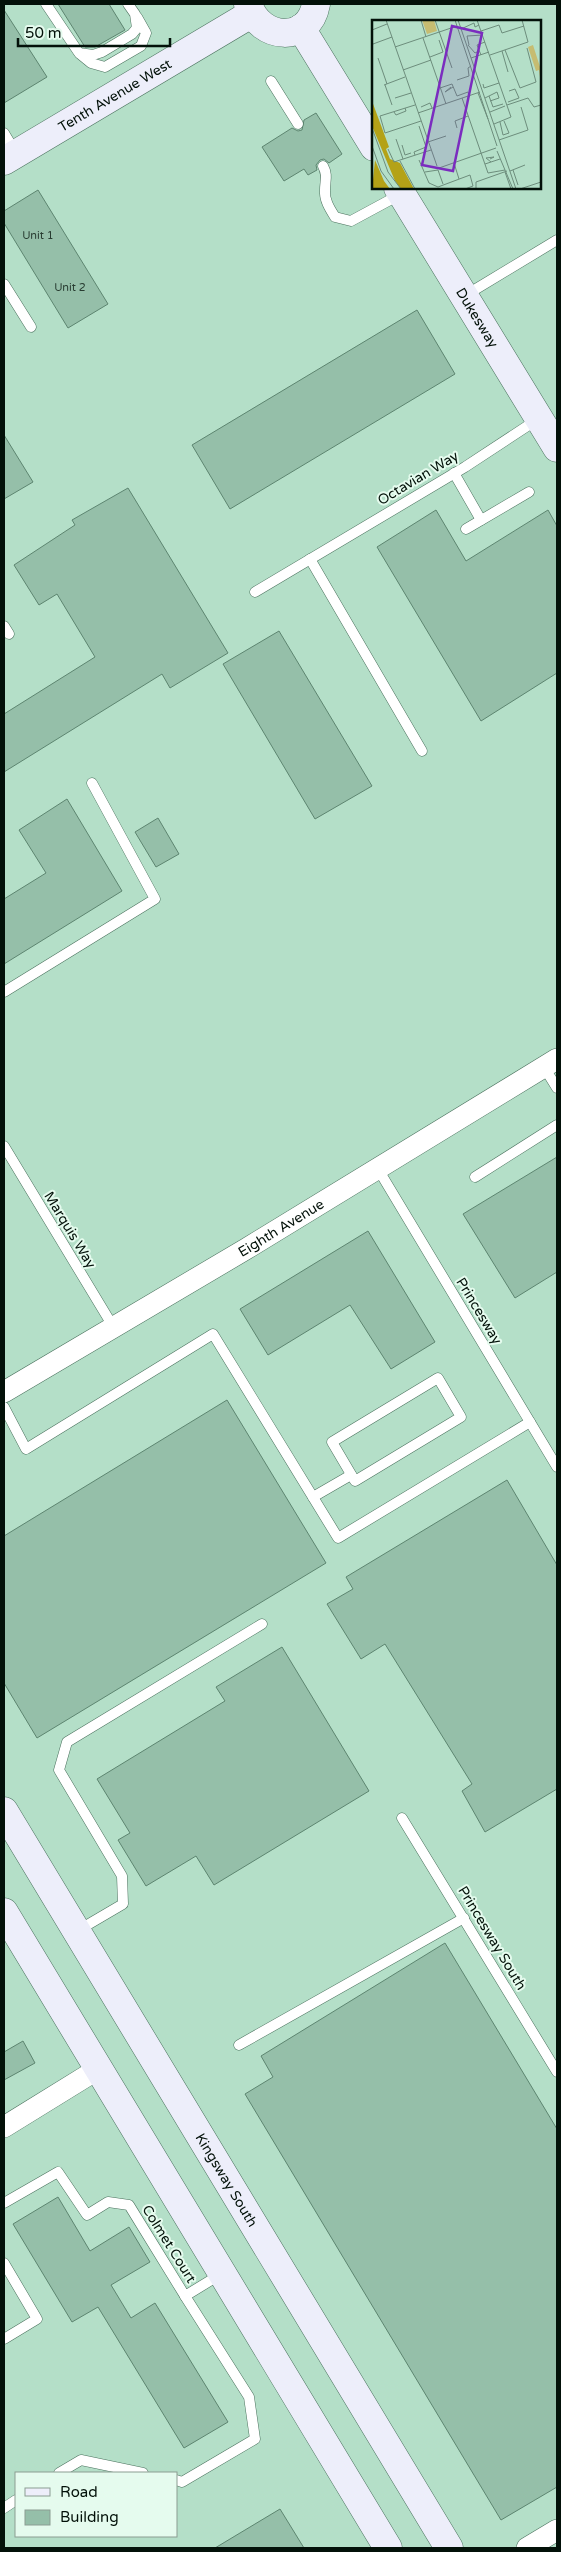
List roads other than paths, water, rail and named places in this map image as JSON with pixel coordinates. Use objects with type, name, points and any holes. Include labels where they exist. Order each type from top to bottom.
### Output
[{"type":"street","points":[[249,9],[261,26],[272,32],[286,33],[301,28],[311,17],[316,4]]},
{"type":"street","name":"Tenth Avenue West","points":[[8,150],[249,9]]},
{"type":"street","points":[[301,28],[372,144]]},
{"type":"street","name":"Dukesway","points":[[400,190],[557,448]]},
{"type":"street","name":"Eighth Avenue","points":[[4,1392],[114,1328],[551,1063]]},
{"type":"street","name":"Kingsway South","points":[[4,1811],[449,2548]]},
{"type":"street","points":[[4,1912],[381,2546]]},
{"type":"street","points":[[4,2127],[98,2069]]},
{"type":"street","points":[[527,2548],[557,2530]]},
{"type":"lane","points":[[46,4],[79,53],[91,63],[105,67],[141,46],[146,33],[128,4]]},
{"type":"lane","points":[[79,53],[93,55],[102,52],[132,34],[137,28],[135,14]]},
{"type":"lane","points":[[271,81],[298,124]]},
{"type":"lane","points":[[323,166],[326,172],[324,192],[328,206],[335,217],[352,221],[400,190]]},
{"type":"lane","points":[[464,296],[557,240]]},
{"type":"lane","points":[[4,284],[31,327]]},
{"type":"lane","name":"Octavian Way","points":[[255,592],[454,473],[540,419]]},
{"type":"lane","points":[[454,473],[481,520]]},
{"type":"lane","points":[[466,529],[529,492]]},
{"type":"lane","points":[[310,559],[422,751]]},
{"type":"lane","points":[[4,992],[155,899],[92,783]]},
{"type":"lane","points":[[551,1063],[557,1088]]},
{"type":"lane","points":[[475,1178],[557,1125]]},
{"type":"lane","name":"Marquis Way","points":[[4,1146],[114,1328]]},
{"type":"lane","name":"Princesway","points":[[378,1169],[557,1467]]},
{"type":"lane","points":[[4,1407],[26,1449],[213,1334],[338,1538],[530,1422]]},
{"type":"lane","points":[[438,1378],[461,1418],[355,1481],[351,1475],[332,1442],[438,1378]]},
{"type":"lane","points":[[313,1497],[351,1475]]},
{"type":"lane","points":[[76,1932],[123,1904],[122,1876],[59,1770],[67,1742],[262,1624]]},
{"type":"lane","name":"Princesway South","points":[[402,1818],[557,2072]]},
{"type":"lane","points":[[239,2045],[464,1918]]},
{"type":"lane","name":"Colmet Court","points":[[4,2203],[58,2172],[87,2215],[108,2202],[129,2206],[186,2296],[221,2274]]},
{"type":"lane","points":[[4,2263],[37,2319],[4,2339]]},
{"type":"lane","points":[[178,2481],[182,2482],[255,2439],[249,2397],[186,2296]]},
{"type":"lane","points":[[61,2472],[80,2460],[138,2472]]},
{"type":"lane","points":[[4,2508],[15,2501]]}]
